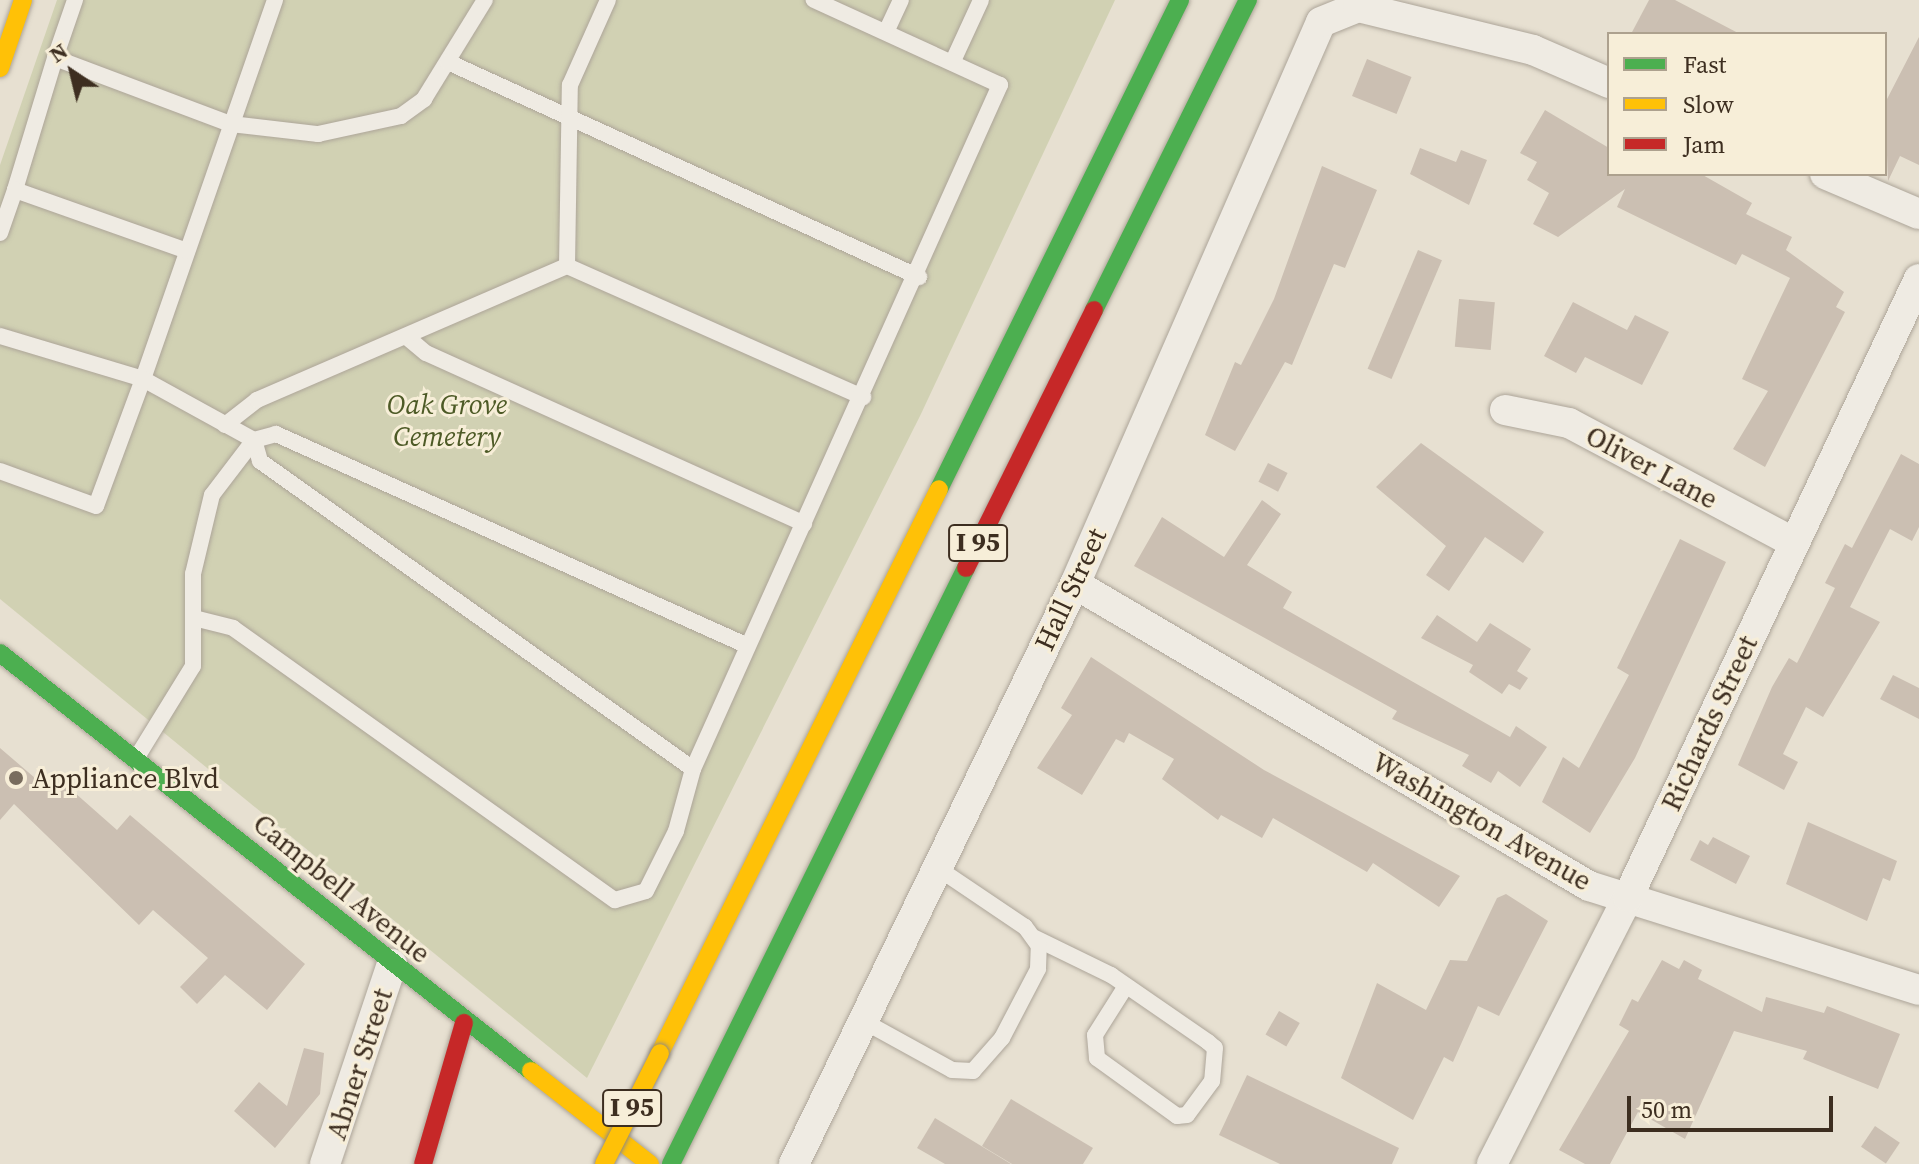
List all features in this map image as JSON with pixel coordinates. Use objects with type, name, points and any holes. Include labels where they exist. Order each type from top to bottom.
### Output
[{"type":"main road","points":[[0,68],[23,0]]},
{"type":"main road","name":"I 95","points":[[604,1164],[1180,0]]},
{"type":"main road","name":"I 95","points":[[671,1164],[1248,0]]},
{"type":"main road","name":"Campbell Avenue","points":[[0,653],[464,1023],[650,1164]]},
{"type":"main road","points":[[423,1164],[464,1023]]},
{"type":"street","name":"Hall Street","points":[[794,1164],[865,1022],[933,865],[1075,584],[1315,32],[1336,11],[1358,7],[1533,50],[1607,82]]},
{"type":"street","points":[[1830,176],[1919,214]]},
{"type":"street","name":"Richards Street","points":[[1492,1164],[1628,897],[1919,279]]},
{"type":"street","name":"Oliver Lane","points":[[1505,410],[1569,423],[1793,542]]},
{"type":"street","name":"Washington Avenue","points":[[1075,584],[1589,886],[1919,990]]},
{"type":"street","name":"Abner Street","points":[[325,1164],[392,964]]},
{"type":"lane","points":[[0,233],[75,0]]},
{"type":"lane","points":[[0,471],[96,506],[275,0]]},
{"type":"lane","points":[[55,58],[231,124],[282,134],[371,125],[424,99],[485,0]]},
{"type":"lane","points":[[567,266],[570,85],[608,0]]},
{"type":"lane","points":[[198,619],[233,628],[615,900],[646,891],[676,831],[693,769],[919,277],[1000,85],[814,0]]},
{"type":"lane","points":[[886,32],[901,0]]},
{"type":"lane","points":[[953,61],[981,0]]},
{"type":"lane","points":[[448,62],[919,277]]},
{"type":"lane","points":[[15,190],[187,251]]},
{"type":"lane","points":[[225,425],[257,400],[408,338],[567,266],[863,397]]},
{"type":"lane","points":[[0,336],[143,379],[254,440],[260,461],[693,769]]},
{"type":"lane","points":[[408,338],[426,353],[804,524]]},
{"type":"lane","points":[[136,759],[187,681],[198,619],[193,574],[205,517],[254,440],[276,434],[748,646]]},
{"type":"lane","points":[[933,865],[1035,938],[1126,986],[1208,1042],[1220,1058],[1187,1115],[1177,1116],[1097,1058],[1095,1035],[1126,986]]},
{"type":"lane","points":[[865,1022],[952,1070],[973,1071],[1002,1038],[1038,969],[1035,938]]},
{"type":"green space","name":"Oak Grove Cemetery","points":[[57,0],[1115,0],[920,416],[587,1078],[0,599],[0,165]]},
{"type":"building","points":[[1649,0],[1675,0],[1736,32],[1632,32]]},
{"type":"building","points":[[1919,37],[1919,165],[1900,156],[1888,181],[1887,155],[1887,99]]},
{"type":"building","points":[[1367,59],[1412,77],[1397,114],[1352,96]]},
{"type":"building","points":[[1545,110],[1607,147],[1607,176],[1705,176],[1752,203],[1746,214],[1792,237],[1786,250],[1844,292],[1836,307],[1845,312],[1765,467],[1733,449],[1768,391],[1742,379],[1790,278],[1742,254],[1736,265],[1617,207],[1625,189],[1558,237],[1533,224],[1549,193],[1527,180],[1537,162],[1520,153]]},
{"type":"building","points":[[1420,148],[1456,162],[1461,150],[1487,160],[1469,205],[1410,174]]},
{"type":"building","points":[[1322,166],[1377,190],[1345,268],[1334,264],[1292,365],[1285,362],[1235,451],[1205,435],[1235,362],[1241,365],[1274,299]]},
{"type":"building","points":[[1418,250],[1442,260],[1392,379],[1368,369]]},
{"type":"building","points":[[1459,299],[1495,302],[1491,350],[1455,347]]},
{"type":"building","points":[[1573,302],[1627,330],[1635,315],[1669,332],[1642,385],[1585,357],[1576,373],[1544,356]]},
{"type":"building","points":[[1421,443],[1544,532],[1523,563],[1485,537],[1449,591],[1426,575],[1446,546],[1376,487]]},
{"type":"building","points":[[1901,454],[1919,464],[1919,527],[1912,541],[1890,529],[1850,607],[1880,622],[1823,717],[1806,707],[1783,754],[1798,762],[1784,790],[1738,765],[1772,687],[1789,658],[1797,663],[1835,588],[1825,583],[1845,544],[1852,548]]},
{"type":"building","points":[[1268,463],[1288,473],[1278,492],[1258,482]]},
{"type":"building","points":[[1262,500],[1281,514],[1247,565],[1292,592],[1283,608],[1510,737],[1516,726],[1547,747],[1520,787],[1498,771],[1491,783],[1462,766],[1469,755],[1392,719],[1397,711],[1134,566],[1162,517],[1224,557]]},
{"type":"building","points":[[1680,539],[1726,562],[1635,758],[1590,833],[1542,802],[1563,757],[1579,768],[1629,675],[1617,668]]},
{"type":"building","points":[[1437,615],[1477,642],[1490,623],[1531,649],[1517,671],[1528,678],[1520,690],[1509,684],[1502,694],[1469,672],[1473,665],[1421,638]]},
{"type":"building","points":[[1091,657],[1264,770],[1460,876],[1439,907],[1373,863],[1367,872],[1273,818],[1262,838],[1221,815],[1218,820],[1162,779],[1174,759],[1129,733],[1124,743],[1116,739],[1082,795],[1037,768],[1072,715],[1061,708]]},
{"type":"building","points":[[1893,675],[1919,688],[1919,719],[1880,699]]},
{"type":"building","points":[[0,748],[56,796],[66,785],[117,830],[130,815],[305,964],[267,1010],[225,975],[197,1004],[180,987],[208,958],[153,910],[139,925],[14,804],[0,820]]},
{"type":"building","points":[[1808,822],[1897,861],[1890,881],[1883,878],[1867,921],[1786,884]]},
{"type":"building","points":[[1713,837],[1750,856],[1736,884],[1690,860],[1700,840],[1708,845]]},
{"type":"building","points":[[1506,894],[1548,921],[1499,1016],[1478,1006],[1453,1062],[1444,1057],[1413,1120],[1341,1078],[1377,983],[1426,1010],[1450,960],[1467,961],[1497,898]]},
{"type":"building","points":[[1662,960],[1679,969],[1684,960],[1702,970],[1698,979],[1762,1012],[1766,997],[1824,1013],[1827,1006],[1900,1034],[1878,1089],[1803,1059],[1807,1051],[1734,1031],[1685,1139],[1638,1112],[1610,1164],[1585,1164],[1559,1150],[1629,1031],[1619,1025],[1632,999],[1638,1002]]},
{"type":"building","points":[[1279,1011],[1300,1023],[1286,1046],[1266,1034]]},
{"type":"building","points":[[304,1048],[324,1053],[320,1094],[275,1148],[234,1111],[259,1082],[287,1106]]},
{"type":"building","points":[[1247,1075],[1399,1148],[1392,1164],[1280,1164],[1219,1135]]},
{"type":"building","points":[[1011,1099],[1093,1148],[1083,1164],[1012,1164],[982,1146]]},
{"type":"building","points":[[935,1118],[1011,1164],[945,1164],[917,1148]]},
{"type":"building","points":[[1875,1126],[1900,1143],[1886,1164],[1861,1147]]},
{"type":"traffic: fast","points":[[939,489],[1180,0]]},
{"type":"traffic: fast","points":[[1094,310],[1248,0]]},
{"type":"traffic: fast","points":[[671,1164],[966,568]]},
{"type":"traffic: fast","points":[[0,653],[531,1071]]},
{"type":"traffic: slow","points":[[0,68],[23,0]]},
{"type":"traffic: slow","points":[[660,1053],[939,489]]},
{"type":"traffic: slow","points":[[604,1164],[660,1053]]},
{"type":"traffic: slow","points":[[531,1071],[650,1164]]},
{"type":"traffic: jam","points":[[966,568],[1094,310]]},
{"type":"traffic: jam","points":[[423,1164],[464,1023]]},
{"type":"place","name":"Appliance Blvd","points":[[16,778]]}]
